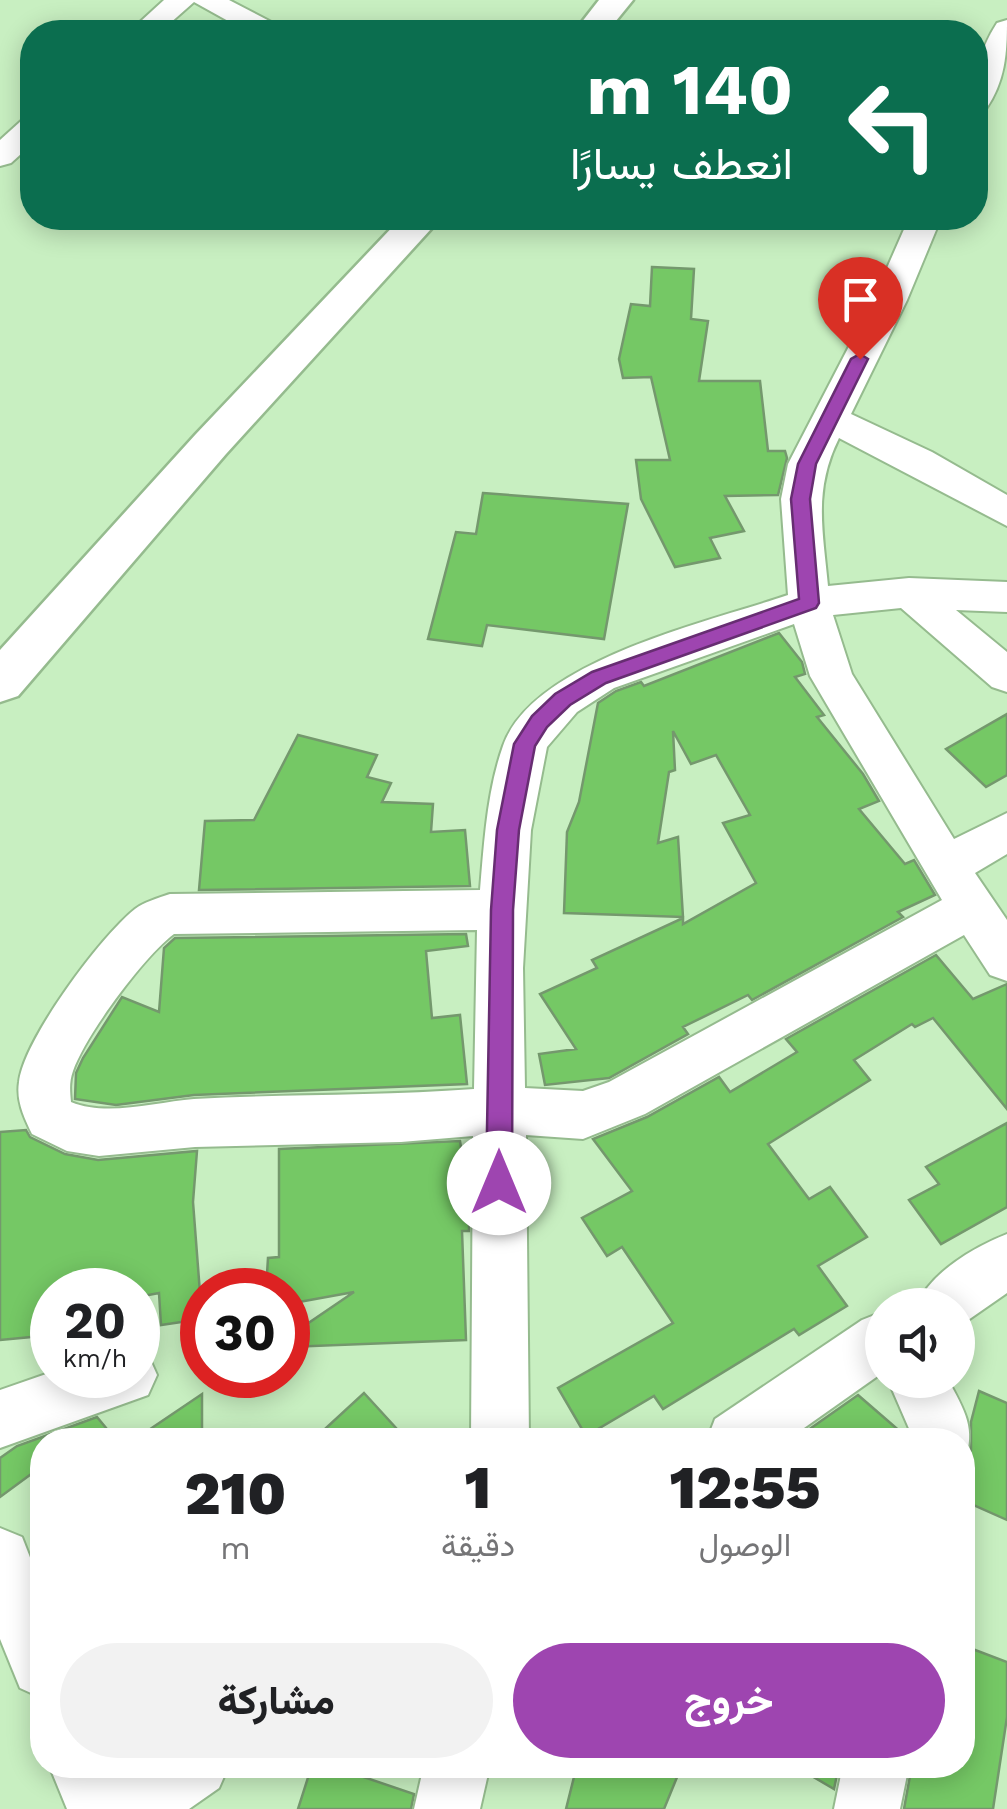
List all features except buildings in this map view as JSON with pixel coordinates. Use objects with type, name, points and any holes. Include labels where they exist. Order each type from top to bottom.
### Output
[{"type":"street","points":[[157,20],[181,0]]},
{"type":"street","points":[[207,0],[246,20]]},
{"type":"street","points":[[600,20],[617,0]]},
{"type":"street","points":[[988,73],[1007,29]]},
{"type":"street","points":[[0,683],[210,444],[411,230]]},
{"type":"street","points":[[919,230],[807,464],[800,499],[809,603],[831,676],[1007,960]]},
{"type":"street","points":[[830,419],[918,461],[1007,513]]},
{"type":"street","points":[[909,592],[1007,676]]},
{"type":"street","points":[[500,1428],[502,910],[508,830],[525,744],[539,722],[562,700],[599,678],[809,603],[909,592],[1007,596]]},
{"type":"street","points":[[502,910],[170,914],[144,929],[90,998],[50,1062],[43,1100],[50,1118],[80,1131],[195,1123],[401,1118],[499,1110],[583,1115],[627,1098],[959,887],[1007,830]]},
{"type":"street","points":[[968,1288],[1007,1260]]},
{"type":"street","points":[[754,1428],[865,1353]]},
{"type":"street","points":[[0,1418],[59,1398]]},
{"type":"street","points":[[926,1398],[941,1428]]},
{"type":"street","points":[[0,1558],[30,1635]]},
{"type":"street","points":[[87,1778],[100,1809]]},
{"type":"street","points":[[132,1809],[177,1778]]},
{"type":"street","points":[[447,1809],[454,1778]]},
{"type":"street","points":[[867,1809],[873,1778]]},
{"type":"route","points":[[499,1183],[502,910],[508,830],[525,744],[539,722],[562,700],[599,678],[809,603],[800,499],[807,464],[860,359]]}]
